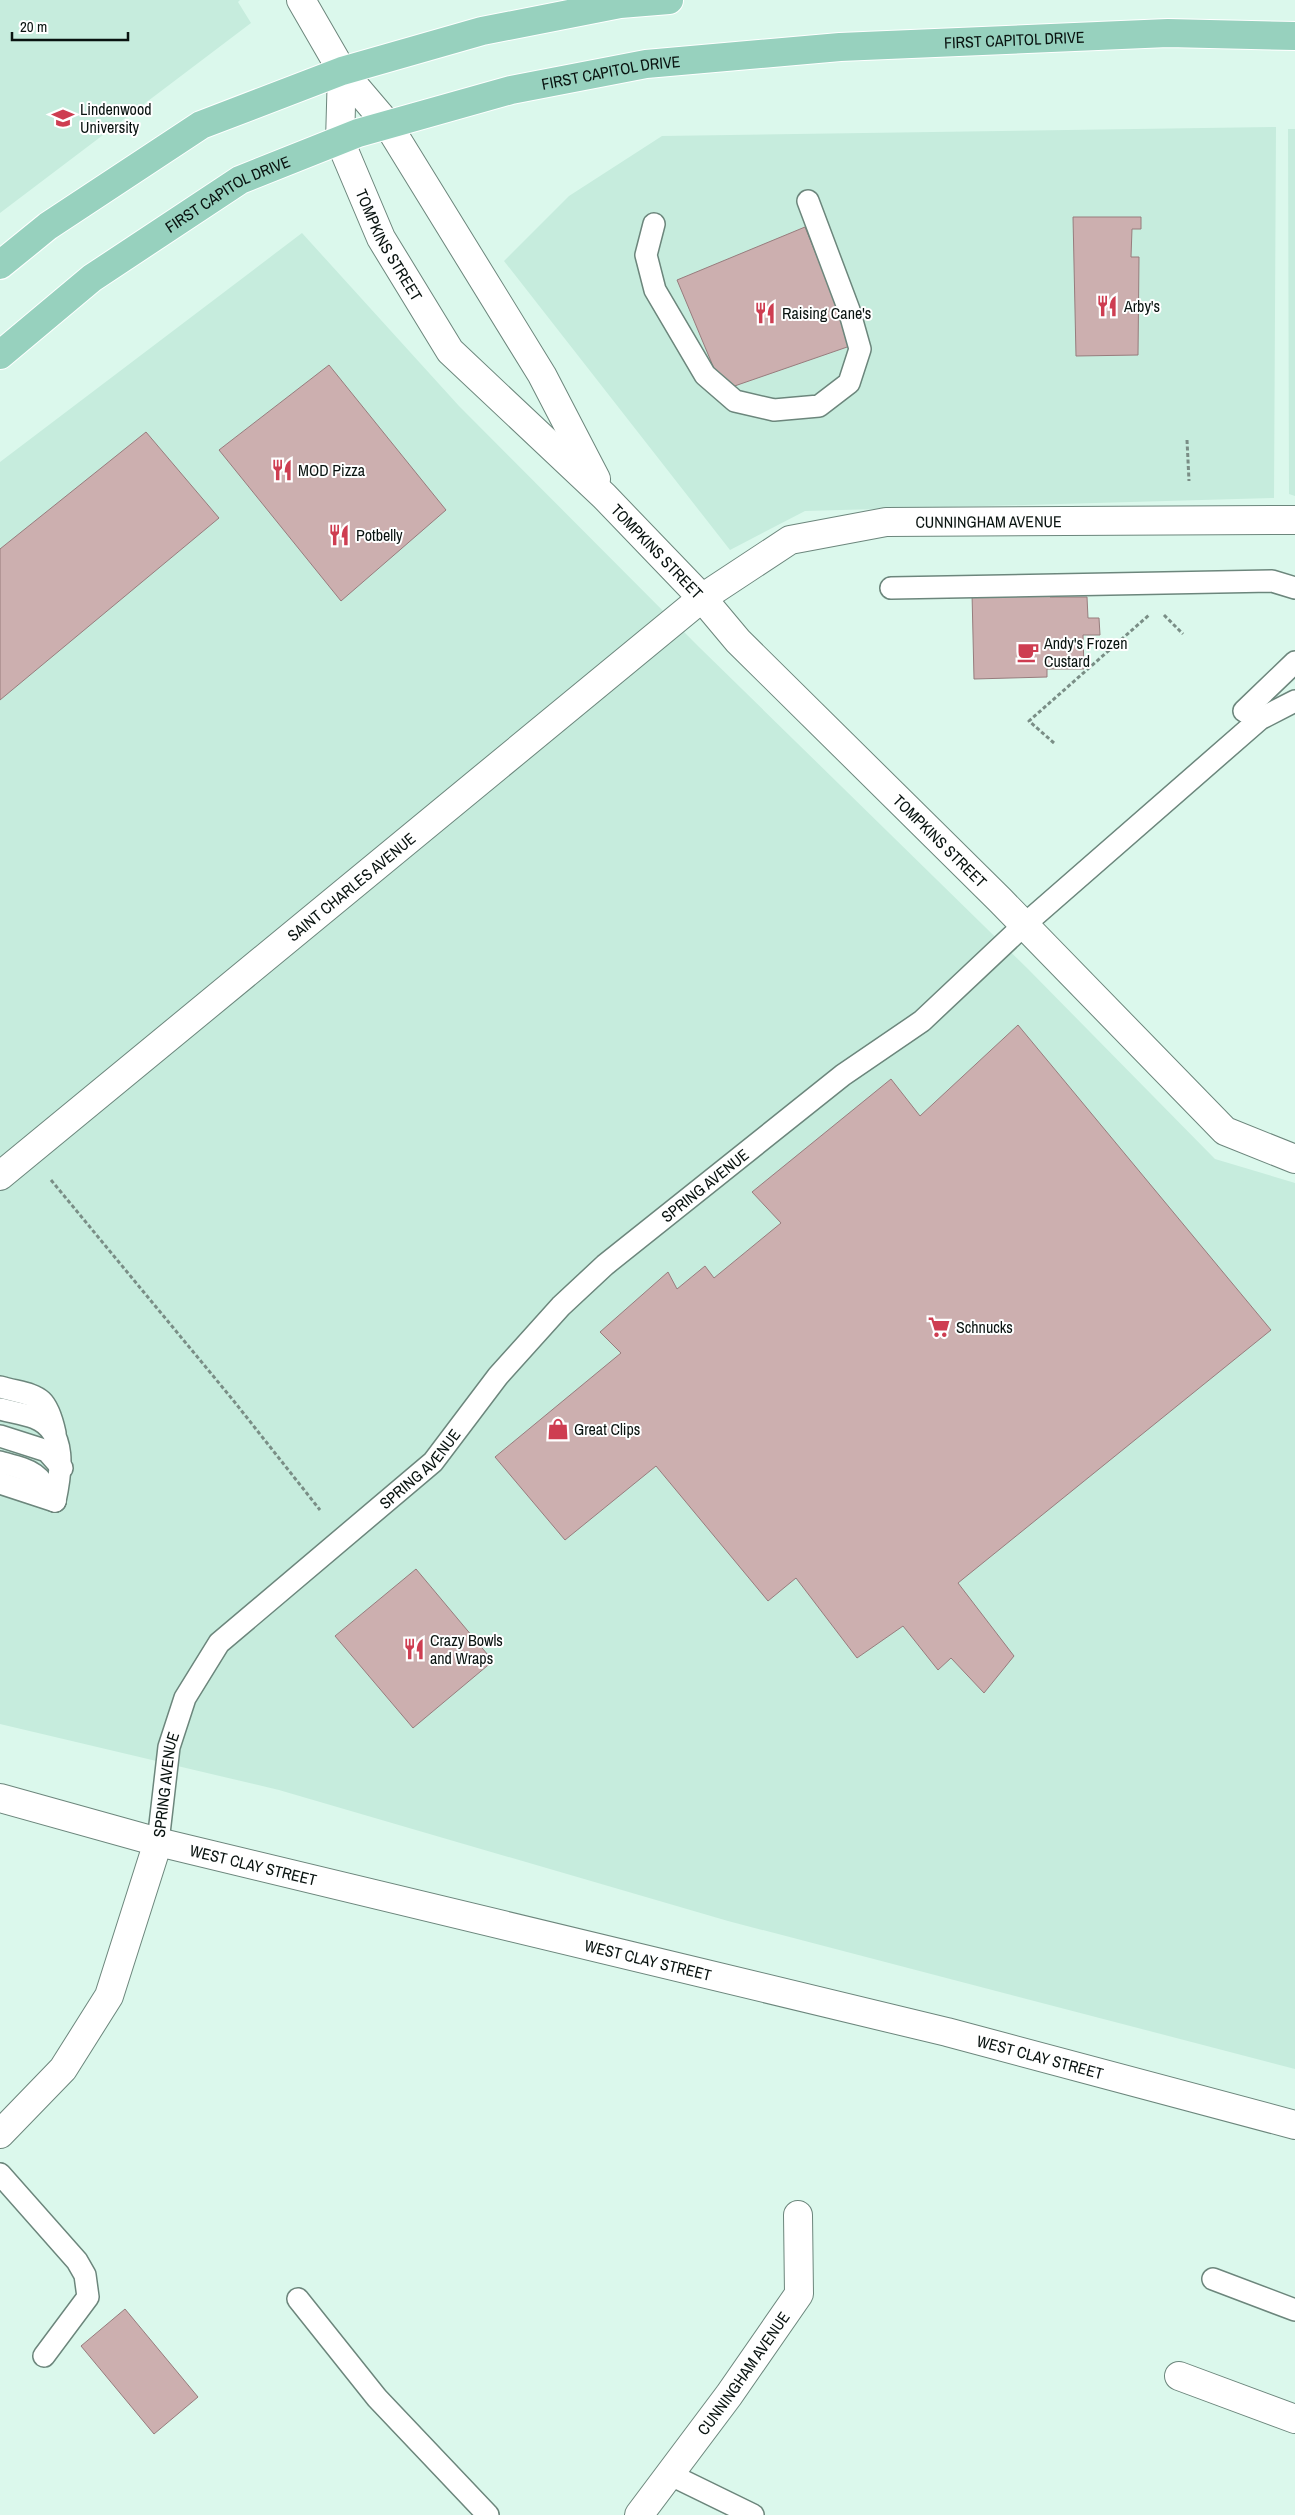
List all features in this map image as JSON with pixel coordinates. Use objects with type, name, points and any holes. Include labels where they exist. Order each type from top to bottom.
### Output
[{"type":"main road","points":[[0,265],[48,226],[201,124],[342,71],[482,31],[620,4],[669,0]]},
{"type":"main road","name":"FIRST CAPITOL DRIVE","points":[[0,355],[92,278],[240,180],[388,124],[511,90],[646,64],[840,47],[1168,33],[1295,36]]},
{"type":"street","name":"TOMPKINS STREET","points":[[301,0],[342,71],[388,124],[542,375],[604,496]]},
{"type":"street","name":"TOMPKINS STREET","points":[[342,71],[340,141],[381,238],[450,351],[604,496],[702,598],[738,641],[1024,925],[1225,1131],[1295,1159]]},
{"type":"street","name":"CUNNINGHAM AVENUE","points":[[702,598],[790,540],[886,522],[1295,520]]},
{"type":"street","name":"SAINT CHARLES AVENUE","points":[[0,1176],[702,598]]},
{"type":"street","name":"WEST CLAY STREET","points":[[0,1798],[158,1842],[947,2032],[1295,2125]]},
{"type":"street","name":"SPRING AVENUE","points":[[0,2134],[63,2069],[109,1996],[158,1842]]},
{"type":"street","name":"CUNNINGHAM AVENUE","points":[[639,2515],[729,2395],[799,2294],[798,2214]]},
{"type":"street","points":[[1179,2376],[1295,2419]]},
{"type":"lane","points":[[654,224],[646,255],[655,290],[705,375],[735,401],[774,410],[819,406],[849,383],[860,349],[849,310],[808,201]]},
{"type":"lane","points":[[891,588],[1272,581],[1295,588]]},
{"type":"lane","points":[[1244,712],[1295,662]]},
{"type":"lane","name":"SPRING AVENUE","points":[[158,1842],[169,1747],[185,1698],[218,1643],[433,1462],[498,1376],[561,1306],[605,1265],[843,1075],[922,1021],[1024,925],[1260,719],[1295,701]]},
{"type":"lane","points":[[0,1387],[40,1398],[50,1410],[62,1468],[55,1501]]},
{"type":"lane","points":[[0,1409],[36,1418],[55,1433]]},
{"type":"lane","points":[[0,1436],[47,1451],[62,1468]]},
{"type":"lane","points":[[0,1462],[31,1470],[45,1482],[55,1501]]},
{"type":"lane","points":[[0,1483],[55,1501]]},
{"type":"lane","points":[[0,2174],[77,2260],[85,2275],[88,2298],[44,2356]]},
{"type":"lane","points":[[1213,2279],[1295,2310]]},
{"type":"lane","points":[[298,2299],[377,2398],[488,2515]]},
{"type":"lane","points":[[669,2474],[752,2515]]},
{"type":"path","points":[[1187,440],[1189,481]]},
{"type":"path","points":[[1157,608],[1183,634]]},
{"type":"path","points":[[1054,743],[1029,720],[1150,614]]},
{"type":"path","points":[[50,1179],[233,1400],[320,1510]]},
{"type":"shaded area","name":"Lindenwood University","points":[[0,0],[240,0],[238,2],[251,23],[0,213]]},
{"type":"shaded area","points":[[1276,127],[1274,498],[805,511],[730,550],[504,261],[569,196],[662,136]]},
{"type":"shaded area","points":[[1288,129],[1295,129],[1295,496],[1289,494]]},
{"type":"shaded area","points":[[302,233],[459,406],[699,647],[1028,969],[1215,1159],[1295,1183],[1295,2069],[728,1921],[279,1790],[0,1724],[0,462]]},
{"type":"building","name":"Arby's","points":[[1073,217],[1141,217],[1141,229],[1132,229],[1131,257],[1139,257],[1138,355],[1076,356]]},
{"type":"building","name":"Raising Cane's","points":[[805,227],[853,345],[723,390],[677,280]]},
{"type":"building","points":[[329,365],[446,510],[341,601],[219,450]]},
{"type":"building","points":[[146,432],[219,518],[0,700],[0,549]]},
{"type":"building","name":"Andy's Frozen Custard","points":[[1050,591],[1050,597],[1087,597],[1088,618],[1099,618],[1100,635],[1083,635],[1084,669],[1047,669],[1047,677],[974,679],[972,593]]},
{"type":"building","points":[[1018,1025],[1271,1330],[958,1583],[1014,1656],[984,1693],[951,1658],[938,1670],[903,1626],[857,1658],[796,1578],[768,1601],[656,1466],[565,1540],[495,1457],[621,1353],[600,1332],[668,1272],[677,1289],[705,1266],[714,1278],[781,1223],[752,1192],[891,1079],[920,1116]]},
{"type":"building","name":"Crazy Bowls and Wraps","points":[[416,1569],[493,1661],[413,1728],[335,1636]]},
{"type":"building","points":[[125,2309],[198,2397],[154,2434],[81,2346]]},
{"type":"place","name":"Lindenwood University","points":[[63,118]]},
{"type":"place","name":"Arby's","points":[[1107,306]]},
{"type":"place","name":"Raising Cane's","points":[[765,313]]},
{"type":"place","name":"MOD Pizza","points":[[282,470]]},
{"type":"place","name":"Potbelly","points":[[339,535]]},
{"type":"place","name":"Andy's Frozen Custard","points":[[1028,652]]},
{"type":"place","name":"Schnucks","points":[[939,1327]]},
{"type":"place","name":"Great Clips","points":[[558,1429]]},
{"type":"place","name":"Crazy Bowls and Wraps","points":[[414,1649]]}]
